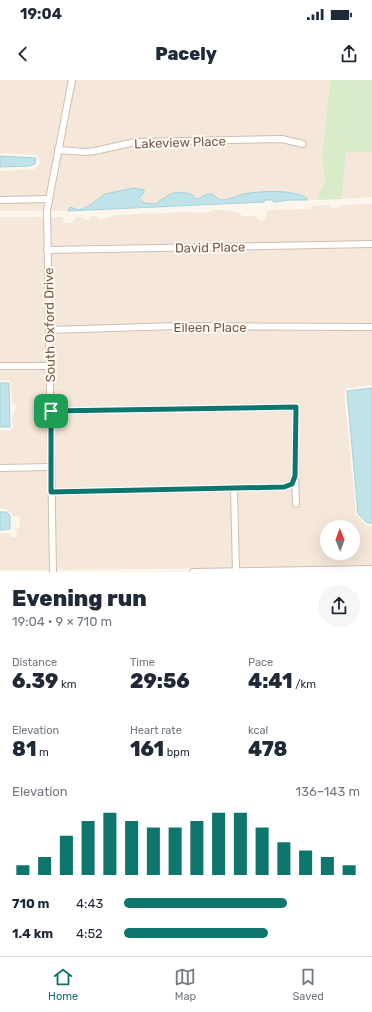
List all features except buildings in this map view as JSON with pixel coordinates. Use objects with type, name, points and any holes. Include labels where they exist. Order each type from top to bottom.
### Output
[{"type":"street","name":"South Oxford Drive","points":[[53,572],[47,210],[72,80]]},
{"type":"street","name":"Lakeview Place","points":[[58,150],[86,152],[136,142],[282,139],[303,144]]},
{"type":"street","points":[[0,200],[49,199]]},
{"type":"street","name":"David Place","points":[[47,250],[372,244]]},
{"type":"street","name":"Eileen Place","points":[[49,330],[177,326],[372,326]]},
{"type":"street","points":[[0,366],[49,366]]},
{"type":"street","points":[[51,411],[296,407],[296,504]]},
{"type":"street","points":[[0,468],[51,467]]},
{"type":"street","points":[[51,492],[284,487],[292,484],[295,476]]},
{"type":"street","points":[[234,488],[236,572]]},
{"type":"street","points":[[192,572],[372,569]]},
{"type":"shaded area","points":[[0,80],[330,80],[322,159],[325,181],[319,191],[318,200],[307,200],[307,198],[302,194],[268,191],[242,194],[226,200],[218,200],[212,194],[208,194],[198,199],[162,199],[155,204],[144,203],[138,198],[143,195],[144,190],[134,188],[105,194],[87,207],[79,210],[71,207],[68,211],[0,211],[0,171],[35,169],[40,162],[36,155],[0,153]]},
{"type":"shaded area","points":[[346,152],[372,152],[372,197],[342,199]]},
{"type":"shaded area","points":[[372,204],[372,241],[50,246],[50,217],[64,217],[63,223],[69,223],[77,217],[88,220],[92,216],[103,219],[115,215],[185,212],[204,213],[215,210],[227,210],[245,217],[254,215],[258,220],[262,221],[266,218],[266,213],[270,210],[310,209],[313,206],[328,205],[332,208],[341,207],[342,205]]},
{"type":"shaded area","points":[[0,217],[44,217],[46,362],[0,363]]},
{"type":"shaded area","points":[[372,248],[372,323],[177,323],[52,327],[50,253]]},
{"type":"shaded area","points":[[177,330],[372,330],[372,385],[347,388],[344,392],[356,514],[366,525],[372,526],[372,565],[239,568],[237,491],[284,490],[292,487],[293,508],[299,507],[299,403],[54,407],[52,334]]},
{"type":"shaded area","points":[[46,369],[48,463],[0,464],[0,430],[10,430],[13,427],[12,417],[16,405],[12,402],[11,383],[8,380],[0,380],[0,370]]},
{"type":"shaded area","points":[[293,411],[291,475],[289,481],[283,483],[55,488],[54,414]]},
{"type":"shaded area","points":[[48,470],[49,570],[0,570],[0,533],[8,533],[12,537],[16,537],[17,535],[15,530],[19,527],[20,521],[19,515],[13,516],[8,510],[0,509],[0,471]]},
{"type":"shaded area","points":[[231,491],[233,568],[56,570],[55,495]]},
{"type":"green space","points":[[330,80],[372,80],[372,152],[346,152],[342,199],[318,200],[317,197],[325,181],[322,159]]},
{"type":"water","points":[[0,156],[36,158],[35,164],[29,166],[0,167]]},
{"type":"water","points":[[134,188],[144,190],[144,193],[139,198],[144,203],[155,204],[171,194],[179,192],[191,194],[198,199],[208,194],[212,194],[220,200],[250,193],[285,192],[301,195],[307,198],[307,200],[274,202],[272,200],[265,200],[264,202],[68,211],[70,207],[79,210],[87,207],[105,194]]},
{"type":"water","points":[[0,383],[9,383],[10,427],[0,427]]},
{"type":"water","points":[[372,388],[372,523],[367,523],[358,514],[347,391]]},
{"type":"water","points":[[0,512],[7,512],[10,516],[10,529],[0,530]]},
{"type":"route","points":[[296,407],[295,476],[292,484],[284,487],[51,492],[51,411],[296,407]]}]
